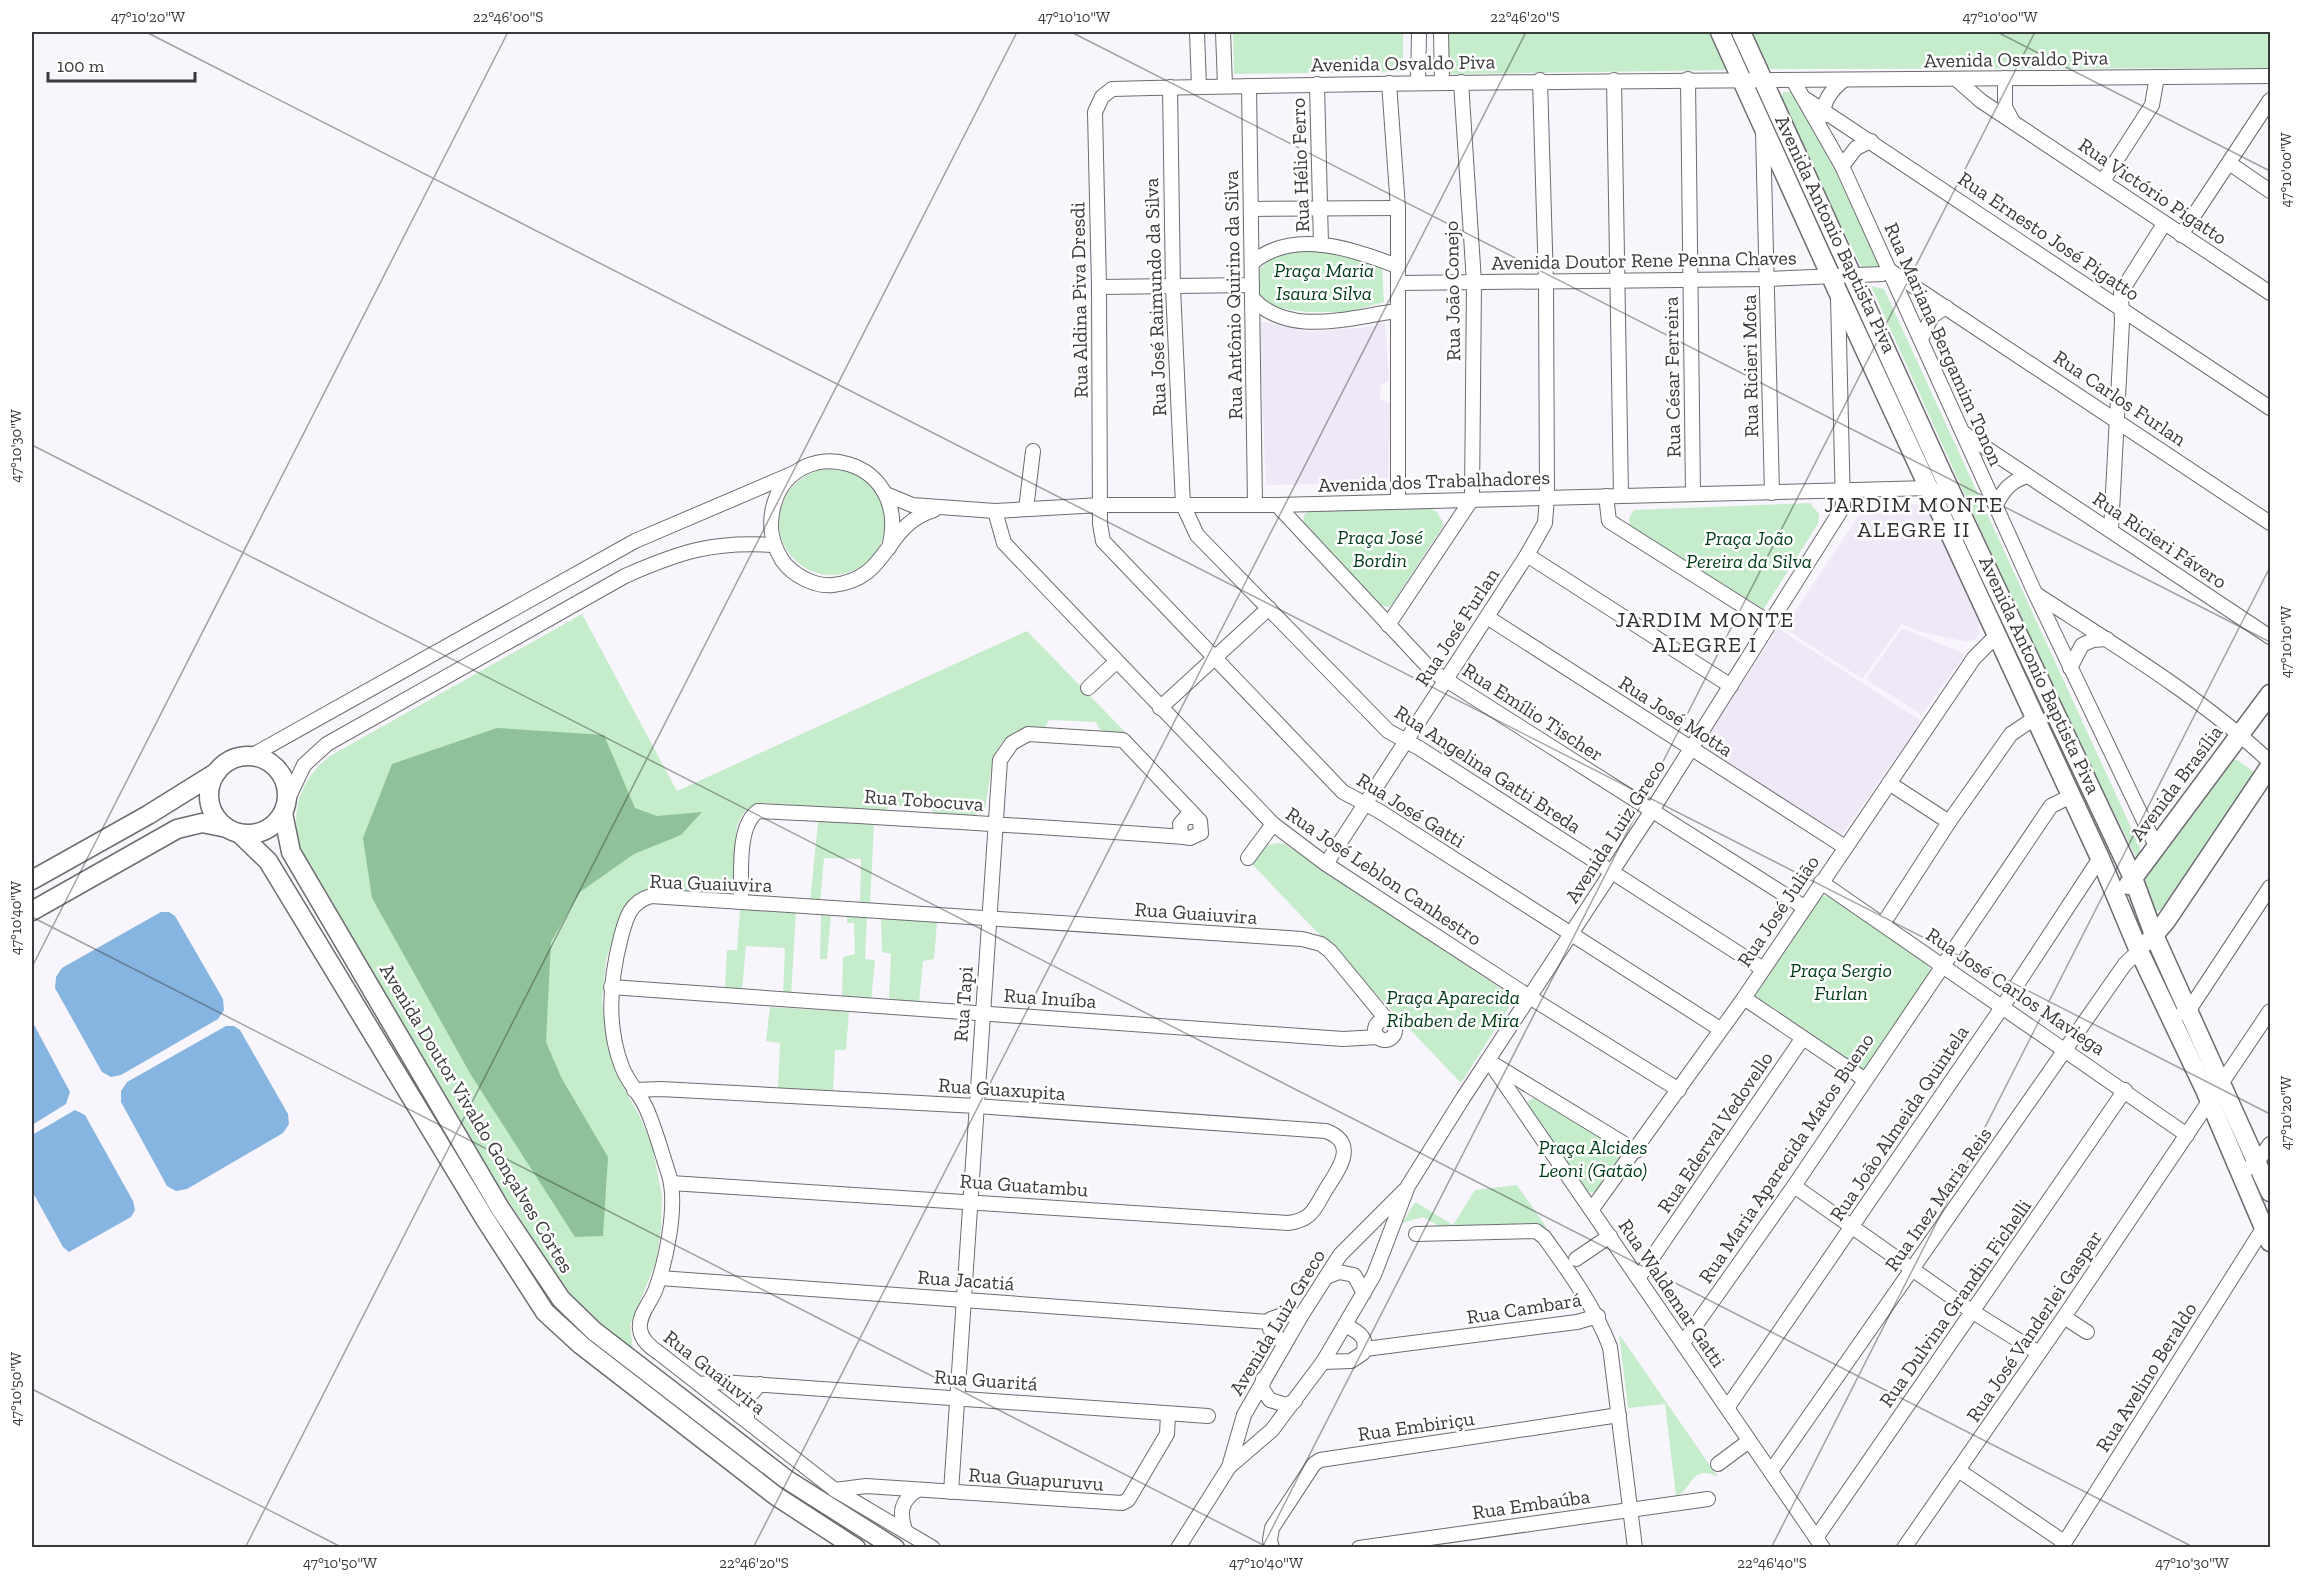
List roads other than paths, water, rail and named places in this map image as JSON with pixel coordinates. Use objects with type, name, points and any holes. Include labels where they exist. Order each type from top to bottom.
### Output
[{"type":"main road","name":"Avenida Antonio Baptista Piva","points":[[1720,32],[1763,130],[2100,858],[2139,951],[2210,1102],[2267,1235]]},
{"type":"main road","name":"Avenida Antonio Baptista Piva","points":[[1741,32],[1954,499],[2133,878],[2154,935],[2271,1192]]},
{"type":"main road","points":[[1967,572],[1973,566],[1985,565]]},
{"type":"main road","name":"Avenida Brasília","points":[[2117,899],[2156,846],[2247,741],[2271,694]]},
{"type":"main road","points":[[32,880],[148,815],[217,772],[226,763],[251,756],[263,759],[282,776],[285,807],[264,831],[252,834],[202,823],[177,829],[32,911]]},
{"type":"main road","points":[[2139,951],[2154,935],[2271,764]]},
{"type":"main road","points":[[217,772],[211,783],[209,796],[218,820],[268,861],[485,1220],[545,1312],[581,1345],[776,1496],[856,1548]]},
{"type":"main road","name":"Avenida Doutor Vivaldo Gonçalves Côrtes","points":[[285,807],[291,852],[500,1208],[561,1299],[594,1331],[786,1479],[895,1548]]},
{"type":"street","points":[[1197,32],[1199,87]]},
{"type":"street","points":[[1223,32],[1225,87]]},
{"type":"street","points":[[1418,82],[1419,32]]},
{"type":"street","points":[[1441,32],[1442,82]]},
{"type":"street","name":"Avenida Osvaldo Piva","points":[[1102,97],[1112,89],[1418,82],[1688,79],[1794,82],[2271,76]]},
{"type":"street","points":[[2103,181],[2152,105],[2157,77]]},
{"type":"street","points":[[2005,78],[2005,107],[2013,121]]},
{"type":"street","name":"Rua César Ferreira","points":[[1688,79],[1693,494]]},
{"type":"street","name":"Rua Victório Pigatto","points":[[1956,79],[1981,101],[2271,293]]},
{"type":"street","name":"Rua José Furlan","points":[[1326,864],[1527,555],[1545,523],[1547,497],[1546,283],[1539,80]]},
{"type":"street","points":[[1614,80],[1621,495]]},
{"type":"street","points":[[1823,109],[1834,87],[1844,80]]},
{"type":"street","name":"Rua João Conejo","points":[[1461,82],[1474,282],[1472,499]]},
{"type":"street","name":"Rua Mariana Bergamim Tonon","points":[[1794,82],[1806,98],[1842,166],[2035,593],[2156,846]]},
{"type":"street","points":[[1389,83],[1398,208],[1398,501]]},
{"type":"street","name":"Rua Hélio Ferro","points":[[1317,84],[1322,245]]},
{"type":"street","name":"Rua Antônio Quirino da Silva","points":[[1249,86],[1255,504]]},
{"type":"street","name":"Rua José Raimundo da Silva","points":[[1170,87],[1173,288],[1183,505]]},
{"type":"street","name":"Rua Aldina Piva Dresdi","points":[[1101,506],[1095,112],[1102,97]]},
{"type":"street","name":"Rua Ernesto José Pigatto","points":[[1806,98],[2271,408]]},
{"type":"street","points":[[2181,235],[2271,100]]},
{"type":"street","name":"Rua Mariana Bergamim Tonon","points":[[1823,109],[1824,130]]},
{"type":"street","name":"Rua Ricieri Mota","points":[[1763,130],[1772,493]]},
{"type":"street","points":[[1842,166],[1856,148],[1871,141]]},
{"type":"street","points":[[2229,163],[2271,191]]},
{"type":"street","points":[[1251,208],[1398,208]]},
{"type":"street","points":[[2111,530],[2121,292],[2164,224]]},
{"type":"street","points":[[1251,263],[1263,254],[1282,248],[1322,245],[1353,249],[1397,266]]},
{"type":"street","name":"Avenida Doutor Rene Penna Chaves","points":[[1399,283],[1767,279],[1830,274],[1882,274],[1889,270]]},
{"type":"street","name":"Rua Carlos Furlan","points":[[1889,270],[2271,523]]},
{"type":"street","points":[[1099,286],[1252,291],[1263,310],[1279,317],[1314,321],[1346,321],[1397,311]]},
{"type":"street","name":"Avenida Luiz Greco","points":[[1178,1548],[1229,1467],[1244,1415],[1301,1316],[1340,1255],[1408,1186],[1651,812],[1843,507],[1838,292]]},
{"type":"street","points":[[1921,339],[1932,316],[1946,307]]},
{"type":"street","name":"Rua Ricieri Fávero","points":[[1965,434],[2271,637]]},
{"type":"street","points":[[1026,509],[1033,451]]},
{"type":"street","points":[[251,756],[635,541],[813,464],[834,461],[854,465],[873,476],[888,495],[893,521],[889,548],[875,568],[854,581],[830,586],[806,580],[786,566],[773,546],[769,519],[777,494],[794,473]]},
{"type":"street","points":[[1929,488],[1943,475]]},
{"type":"street","points":[[1996,505],[2003,491],[2012,481],[2027,476]]},
{"type":"street","name":"Avenida dos Trabalhadores","points":[[888,495],[912,505],[995,511],[1101,506],[1277,505],[1929,488],[1954,499]]},
{"type":"street","points":[[1606,496],[1609,521],[1770,623]]},
{"type":"street","points":[[1388,625],[1472,499]]},
{"type":"street","name":"Rua Angelina Gatti Breda","points":[[1183,505],[1197,535],[1388,731],[1762,969]]},
{"type":"street","name":"Rua Emílio Tischer","points":[[1277,505],[1432,671],[1804,907]]},
{"type":"street","name":"Rua José Gatti","points":[[1101,506],[1100,524],[1103,541],[1343,792],[1364,803],[1720,1029]]},
{"type":"street","name":"Avenida dos Trabalhadores","points":[[889,548],[900,530],[913,518],[940,508]]},
{"type":"street","name":"Rua José Leblon Canhestro","points":[[995,511],[1004,543],[1273,824],[1326,864],[1531,998],[1678,1090]]},
{"type":"street","points":[[285,807],[304,765],[327,744],[625,576],[674,555],[744,543],[773,546]]},
{"type":"street","points":[[1527,555],[1731,686]]},
{"type":"street","points":[[2035,593],[2107,639],[2247,741],[2271,764]]},
{"type":"street","points":[[1160,708],[1269,608]]},
{"type":"street","name":"Rua José Motta","points":[[1487,617],[1845,847]]},
{"type":"street","name":"Rua José Julião","points":[[1592,1209],[1744,998],[1974,658],[1997,635]]},
{"type":"street","points":[[2070,668],[2082,645],[2093,640],[2107,639]]},
{"type":"street","points":[[1088,688],[1116,662]]},
{"type":"street","points":[[1882,924],[2011,734],[2035,718]]},
{"type":"street","name":"Rua Tapi","points":[[951,1491],[1000,760],[1012,743],[1028,734],[1123,740],[1195,817],[1186,817],[1180,824],[1184,837]]},
{"type":"street","points":[[1889,783],[1950,822]]},
{"type":"street","name":"Rua Maria Aparecida Matos Bueno","points":[[1683,1343],[1794,1186],[1864,1079],[2051,806],[2071,796]]},
{"type":"street","name":"Rua Tobocuva","points":[[741,902],[744,830],[751,815],[758,811],[1184,837]]},
{"type":"street","points":[[1248,858],[1273,824]]},
{"type":"street","name":"Rua João Almeida Quintela","points":[[1727,1408],[2003,1006],[2100,858]]},
{"type":"street","name":"Rua José Carlos Maviega","points":[[1821,882],[2125,1090],[2191,1130]]},
{"type":"street","points":[[2172,1019],[2188,1010],[2271,887]]},
{"type":"street","name":"Rua Guaiuvira","points":[[933,1548],[835,1490],[653,1348],[642,1336],[639,1327],[641,1318],[660,1278],[667,1251],[671,1182],[647,1109],[622,1068],[615,1046],[611,987],[614,961],[630,909],[642,898],[651,896],[1314,942],[1330,951],[1386,1020],[1376,1025],[1378,1037]]},
{"type":"street","name":"Rua Inez Maria Reis","points":[[1771,1471],[2125,964],[2139,951]]},
{"type":"street","name":"Rua Inuíba","points":[[611,987],[1343,1039],[1378,1037]]},
{"type":"street","points":[[1744,998],[1864,1079]]},
{"type":"street","name":"Rua José Vanderlei Gaspar","points":[[1904,1548],[2271,1011]]},
{"type":"street","name":"Rua Ederval Vedovello","points":[[1639,1277],[1802,1038]]},
{"type":"street","points":[[1489,1061],[1636,1151]]},
{"type":"street","name":"Rua Waldemar Gatti","points":[[1489,1061],[1819,1543]]},
{"type":"street","name":"Rua Guaxupita","points":[[634,1090],[661,1089],[976,1106],[1326,1131],[1336,1135],[1342,1143],[1345,1151],[1342,1162]]},
{"type":"street","name":"Rua Dulvina Grandin Fichelli","points":[[1819,1543],[2125,1090]]},
{"type":"street","points":[[1520,1104],[1522,1096],[1528,1092],[1544,1096]]},
{"type":"street","points":[[2191,1130],[2205,1125],[2223,1133]]},
{"type":"street","points":[[2241,1173],[2257,1162],[2271,1144]]},
{"type":"street","name":"Rua Guatambu","points":[[671,1182],[1288,1223],[1299,1221],[1311,1214],[1342,1162]]},
{"type":"street","name":"Avenida Luiz Greco","points":[[1229,1467],[1272,1430],[1323,1362],[1374,1275],[1408,1186]]},
{"type":"street","points":[[1794,1186],[1973,1312],[2039,1353]]},
{"type":"street","points":[[1416,1234],[1536,1231],[1544,1237],[1598,1316]]},
{"type":"street","name":"Rua Avelino Beraldo","points":[[2062,1545],[2267,1235]]},
{"type":"street","points":[[1576,1259],[1610,1236]]},
{"type":"street","points":[[1326,1277],[1339,1272],[1354,1275],[1364,1293]]},
{"type":"street","name":"Rua Jacatiá","points":[[660,1278],[1269,1322],[1277,1314],[1301,1316]]},
{"type":"street","name":"Rua Cambará","points":[[1323,1362],[1356,1360],[1365,1349],[1577,1322],[1598,1316],[1610,1347],[1635,1548]]},
{"type":"street","points":[[2064,1317],[2088,1332]]},
{"type":"street","points":[[1269,1322],[1272,1333],[1284,1344]]},
{"type":"street","points":[[1345,1325],[1362,1335],[1365,1349]]},
{"type":"street","points":[[1263,1380],[1262,1389],[1270,1401],[1286,1405],[1295,1401]]},
{"type":"street","name":"Rua Guaritá","points":[[699,1384],[722,1382],[760,1384],[1208,1416]]},
{"type":"street","points":[[747,1421],[747,1399],[760,1384]]},
{"type":"street","name":"Rua Guapuruvu","points":[[835,1490],[866,1486],[1122,1503],[1128,1500],[1167,1434],[1168,1414]]},
{"type":"street","name":"Rua Embiriçu","points":[[1272,1547],[1272,1528],[1314,1464],[1320,1460],[1618,1416]]},
{"type":"street","points":[[1718,1464],[1749,1441]]},
{"type":"street","points":[[1958,1470],[2062,1545]]},
{"type":"street","points":[[905,1530],[901,1510],[909,1495],[917,1490]]},
{"type":"street","name":"Rua Embaúba","points":[[1359,1548],[1708,1498]]},
{"type":"water","points":[[161,912],[169,912],[175,916],[223,999],[224,1010],[218,1019],[121,1075],[111,1077],[102,1072],[55,988],[56,977],[62,968]]},
{"type":"water","points":[[32,1021],[70,1092],[66,1104],[32,1125]]},
{"type":"water","points":[[226,1026],[234,1026],[240,1030],[288,1114],[289,1124],[283,1133],[187,1189],[176,1191],[167,1186],[121,1102],[121,1091],[127,1082]]},
{"type":"water","points":[[75,1110],[85,1115],[133,1201],[135,1210],[131,1217],[69,1252],[63,1247],[32,1191],[32,1135]]},
{"type":"district","name":"JARDIM MONTE ALEGRE II","points":[[1914,516]]},
{"type":"district","name":"JARDIM MONTE ALEGRE I","points":[[1705,632]]},
{"type":"park label","name":"Praça Maria Isaura Silva","points":[[1324,282]]},
{"type":"park label","name":"Praça José Bordin","points":[[1380,548]]},
{"type":"park label","name":"Praça João Pereira da Silva","points":[[1749,550]]},
{"type":"park label","name":"Praça Sergio Furlan","points":[[1841,982]]},
{"type":"park label","name":"Praça Aparecida Ribaben de Mira","points":[[1453,1008]]},
{"type":"park label","name":"Praça Alcides Leoni (Gatão)","points":[[1593,1158]]}]
